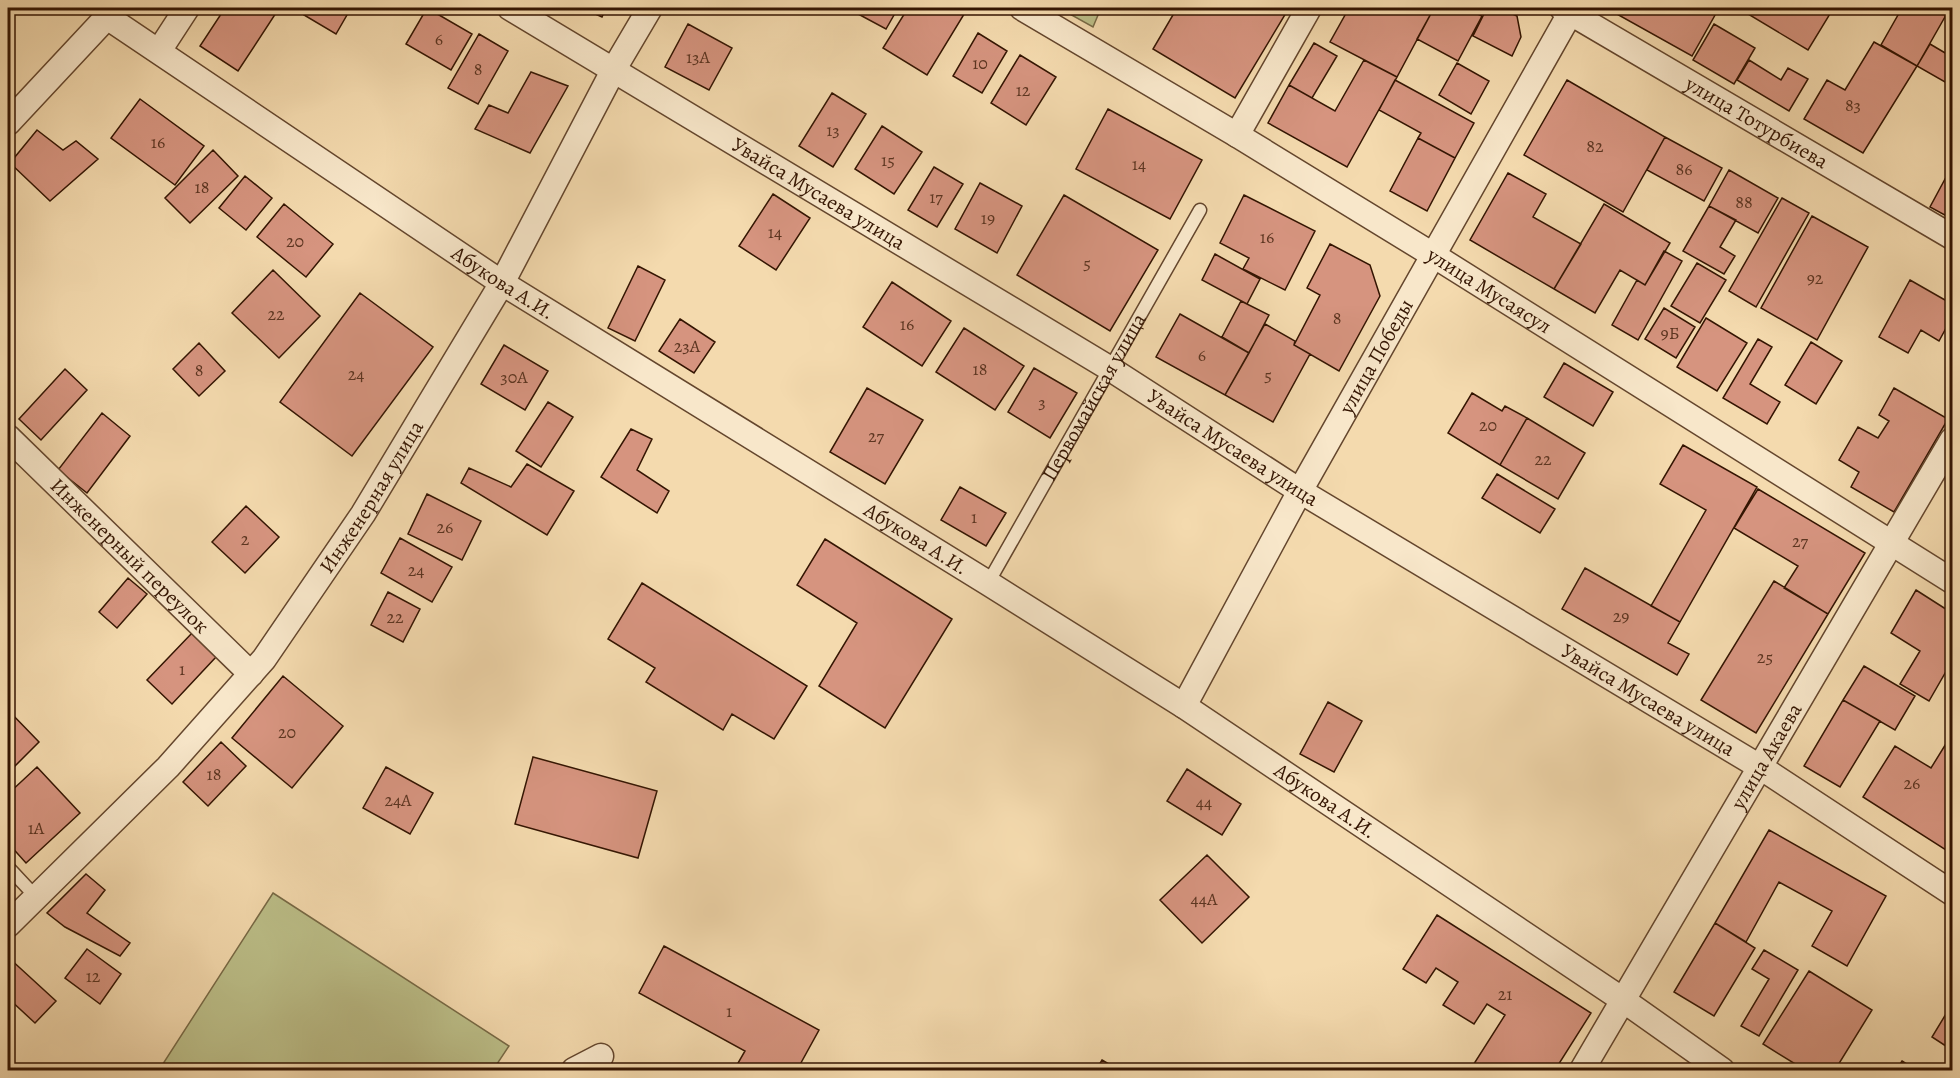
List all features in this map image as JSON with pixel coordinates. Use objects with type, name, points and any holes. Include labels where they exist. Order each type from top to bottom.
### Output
[{"type":"street","points":[[159,51],[187,8]]},
{"type":"street","name":"Увайса Мусаева улица","points":[[510,8],[1109,368],[1300,491],[1760,767],[1953,893]]},
{"type":"street","name":"Инженерная улица","points":[[8,925],[168,767],[264,659],[363,514],[502,283],[614,69],[650,8]]},
{"type":"street","name":"улица Мусаясул","points":[[1022,8],[1237,135],[1433,255],[1953,581]]},
{"type":"street","points":[[1237,135],[1309,8]]},
{"type":"street","name":"улица Тотурбиева","points":[[1569,9],[1953,237]]},
{"type":"street","name":"улица Победы","points":[[1184,706],[1300,491],[1569,9]]},
{"type":"street","name":"Абукова А.И.","points":[[8,123],[107,17],[502,283],[1184,706],[1623,1000],[1722,1071]]},
{"type":"street","name":"Инженерный переулок","points":[[8,437],[251,674]]},
{"type":"street","name":"улица Акаева","points":[[1582,1071],[1953,440]]},
{"type":"street","points":[[573,1071],[601,1056]]},
{"type":"lane","name":"Первомайская улица","points":[[988,583],[1200,210]]},
{"type":"lane","points":[[8,867],[36,897]]},
{"type":"green space","points":[[1059,8],[1101,8],[1093,27]]},
{"type":"green space","points":[[273,893],[509,1046],[493,1070],[159,1070]]},
{"type":"building","points":[[225,8],[268,8],[276,13],[238,71],[200,46]]},
{"type":"building","points":[[309,8],[351,8],[336,34],[304,15]]},
{"type":"building","points":[[427,8],[472,34],[451,70],[406,44]]},
{"type":"building","points":[[582,8],[606,8],[602,17]]},
{"type":"building","points":[[847,8],[898,8],[886,29]]},
{"type":"building","points":[[908,8],[961,8],[966,11],[927,75],[883,48]]},
{"type":"building","points":[[1177,8],[1206,8],[1214,13],[1218,8],[1289,8],[1235,98],[1153,49]]},
{"type":"building","points":[[1349,8],[1434,8],[1397,77],[1330,42]]},
{"type":"building","points":[[1434,8],[1465,8],[1482,16],[1458,61],[1417,39]]},
{"type":"building","points":[[1487,8],[1500,8],[1517,16],[1521,37],[1512,56],[1473,36]]},
{"type":"building","points":[[1606,8],[1719,8],[1692,56]]},
{"type":"building","points":[[1738,8],[1830,8],[1833,9],[1808,50]]},
{"type":"building","points":[[1902,8],[1950,8],[1917,66],[1881,45]]},
{"type":"building","points":[[688,24],[732,48],[709,90],[665,67]]},
{"type":"building","points":[[1714,24],[1755,48],[1734,84],[1693,60]]},
{"type":"building","points":[[978,33],[1007,51],[982,93],[953,76]]},
{"type":"building","points":[[479,34],[508,51],[478,104],[448,88]]},
{"type":"building","points":[[1874,42],[1917,66],[1863,153],[1804,119],[1827,80],[1845,90]]},
{"type":"building","points":[[1314,43],[1337,56],[1312,98],[1289,85]]},
{"type":"building","points":[[1930,44],[1952,57],[1952,86],[1917,66]]},
{"type":"building","points":[[1020,55],[1056,77],[1026,125],[991,103]]},
{"type":"building","points":[[1364,60],[1397,77],[1347,167],[1268,123],[1289,85],[1335,111]]},
{"type":"building","points":[[1749,60],[1781,80],[1788,68],[1808,79],[1789,111],[1737,80]]},
{"type":"building","points":[[1457,63],[1489,81],[1471,114],[1439,95]]},
{"type":"building","points":[[531,72],[568,86],[530,153],[475,129],[489,105],[508,113]]},
{"type":"building","points":[[1395,80],[1474,123],[1455,158],[1418,138],[1421,133],[1379,110]]},
{"type":"building","points":[[1567,80],[1665,137],[1623,212],[1524,155]]},
{"type":"building","points":[[832,93],[866,114],[833,167],[799,146]]},
{"type":"building","points":[[140,99],[204,146],[175,185],[111,138]]},
{"type":"building","points":[[1108,109],[1202,160],[1170,219],[1076,169]]},
{"type":"building","points":[[882,126],[922,152],[894,194],[855,169]]},
{"type":"building","points":[[37,130],[63,150],[76,141],[98,159],[50,201],[10,163]]},
{"type":"building","points":[[1665,137],[1722,168],[1704,201],[1647,170]]},
{"type":"building","points":[[1418,138],[1455,158],[1427,211],[1390,191]]},
{"type":"building","points":[[213,150],[238,176],[190,223],[165,198]]},
{"type":"building","points":[[1952,166],[1952,219],[1930,207]]},
{"type":"building","points":[[934,167],[963,184],[937,227],[908,210]]},
{"type":"building","points":[[1729,170],[1778,198],[1758,233],[1709,206]]},
{"type":"building","points":[[1508,173],[1546,194],[1533,217],[1581,244],[1554,289],[1470,240]]},
{"type":"building","points":[[245,176],[272,198],[246,230],[219,208]]},
{"type":"building","points":[[980,183],[1022,206],[997,253],[955,229]]},
{"type":"building","points":[[773,194],[810,218],[776,270],[739,246]]},
{"type":"building","points":[[1064,195],[1158,250],[1110,331],[1017,275]]},
{"type":"building","points":[[1244,195],[1315,231],[1285,290],[1243,269],[1249,258],[1220,243]]},
{"type":"building","points":[[1782,198],[1809,213],[1756,307],[1729,291]]},
{"type":"building","points":[[284,204],[333,244],[306,277],[257,237]]},
{"type":"building","points":[[1604,204],[1670,243],[1645,285],[1620,270],[1595,313],[1554,289]]},
{"type":"building","points":[[1709,206],[1736,220],[1720,247],[1735,256],[1724,274],[1683,251]]},
{"type":"building","points":[[1812,216],[1868,247],[1817,340],[1761,308]]},
{"type":"building","points":[[1330,244],[1370,265],[1380,296],[1339,371],[1294,345],[1320,295],[1307,288]]},
{"type":"building","points":[[1664,251],[1682,261],[1638,340],[1612,325],[1637,280],[1645,285]]},
{"type":"building","points":[[1215,254],[1260,279],[1247,304],[1202,280]]},
{"type":"building","points":[[1697,263],[1726,280],[1700,323],[1671,306]]},
{"type":"building","points":[[638,266],[665,280],[635,341],[608,328]]},
{"type":"building","points":[[273,270],[320,316],[279,358],[232,313]]},
{"type":"building","points":[[1910,280],[1952,304],[1952,317],[1939,341],[1921,330],[1908,353],[1879,337]]},
{"type":"building","points":[[892,282],[951,321],[922,366],[863,327]]},
{"type":"building","points":[[360,293],[433,347],[352,456],[280,402]]},
{"type":"building","points":[[1241,301],[1269,315],[1249,353],[1222,337]]},
{"type":"building","points":[[1664,308],[1695,327],[1676,358],[1645,339]]},
{"type":"building","points":[[1180,314],[1249,353],[1225,395],[1156,357]]},
{"type":"building","points":[[1706,318],[1747,343],[1717,391],[1677,367]]},
{"type":"building","points":[[680,319],[715,342],[694,373],[659,351]]},
{"type":"building","points":[[1265,324],[1295,341],[1294,345],[1310,354],[1273,422],[1225,395]]},
{"type":"building","points":[[964,328],[1024,366],[995,410],[936,372]]},
{"type":"building","points":[[1758,339],[1772,347],[1750,384],[1780,402],[1767,424],[1723,398]]},
{"type":"building","points":[[1811,342],[1842,361],[1816,404],[1785,385]]},
{"type":"building","points":[[199,343],[225,371],[199,396],[173,369]]},
{"type":"building","points":[[504,345],[548,371],[525,410],[481,384]]},
{"type":"building","points":[[1564,363],[1613,392],[1593,426],[1544,397]]},
{"type":"building","points":[[1034,368],[1077,393],[1050,438],[1008,412]]},
{"type":"building","points":[[65,369],[87,390],[41,440],[19,419]]},
{"type":"building","points":[[867,388],[923,420],[885,484],[830,452]]},
{"type":"building","points":[[1894,388],[1948,419],[1894,512],[1851,487],[1859,472],[1839,460],[1858,427],[1878,438],[1889,421],[1879,415]]},
{"type":"building","points":[[1472,393],[1502,411],[1505,406],[1527,418],[1500,465],[1448,433]]},
{"type":"building","points":[[548,402],[573,417],[541,467],[516,451]]},
{"type":"building","points":[[102,413],[130,436],[87,493],[58,470]]},
{"type":"building","points":[[1527,418],[1585,453],[1558,499],[1500,465]]},
{"type":"building","points":[[631,429],[652,439],[637,470],[669,491],[657,513],[601,477]]},
{"type":"building","points":[[1683,445],[1757,487],[1680,622],[1651,606],[1706,510],[1660,484]]},
{"type":"building","points":[[527,464],[574,491],[547,535],[461,483],[469,468],[511,487]]},
{"type":"building","points":[[1497,474],[1555,509],[1540,533],[1482,498]]},
{"type":"building","points":[[960,487],[1006,513],[986,546],[941,520]]},
{"type":"building","points":[[1758,489],[1865,553],[1828,614],[1784,588],[1798,566],[1734,528]]},
{"type":"building","points":[[427,494],[481,521],[462,560],[408,534]]},
{"type":"building","points":[[246,506],[279,537],[245,573],[212,542]]},
{"type":"building","points":[[400,538],[452,567],[432,602],[381,573]]},
{"type":"building","points":[[825,539],[952,619],[885,728],[819,686],[857,623],[797,585]]},
{"type":"building","points":[[1585,568],[1680,622],[1668,643],[1689,654],[1677,675],[1562,609]]},
{"type":"building","points":[[128,578],[147,594],[117,628],[99,612]]},
{"type":"building","points":[[1774,581],[1828,614],[1756,733],[1701,700]]},
{"type":"building","points":[[642,583],[807,686],[774,739],[732,714],[723,730],[646,682],[655,668],[608,639]]},
{"type":"building","points":[[1916,590],[1952,613],[1952,661],[1929,701],[1900,684],[1920,651],[1891,633]]},
{"type":"building","points":[[388,592],[420,609],[403,642],[371,625]]},
{"type":"building","points":[[192,633],[216,657],[172,704],[147,680]]},
{"type":"building","points":[[1864,666],[1915,696],[1895,730],[1843,700]]},
{"type":"building","points":[[283,676],[343,726],[292,788],[232,738]]},
{"type":"building","points":[[1843,700],[1880,721],[1840,787],[1804,766]]},
{"type":"building","points":[[1328,702],[1362,721],[1334,772],[1300,754]]},
{"type":"building","points":[[8,710],[39,742],[8,773]]},
{"type":"building","points":[[1952,734],[1952,845],[1949,852],[1863,797],[1895,746],[1931,768]]},
{"type":"building","points":[[221,742],[246,766],[208,806],[183,782]]},
{"type":"building","points":[[533,757],[657,791],[638,858],[515,824]]},
{"type":"building","points":[[37,767],[80,813],[26,863],[8,843],[8,794]]},
{"type":"building","points":[[386,767],[433,793],[410,834],[363,808]]},
{"type":"building","points":[[1187,769],[1241,804],[1222,835],[1167,801]]},
{"type":"building","points":[[1769,830],[1886,896],[1847,966],[1812,946],[1832,911],[1779,882],[1746,942],[1715,923]]},
{"type":"building","points":[[1207,855],[1249,897],[1202,943],[1160,900]]},
{"type":"building","points":[[86,874],[105,890],[87,913],[130,943],[120,956],[65,927],[47,913]]},
{"type":"building","points":[[1437,915],[1591,1013],[1555,1070],[1470,1070],[1505,1015],[1487,1004],[1474,1024],[1443,1005],[1458,982],[1436,968],[1426,983],[1403,969]]},
{"type":"building","points":[[1715,923],[1755,948],[1714,1016],[1674,992]]},
{"type":"building","points":[[664,946],[819,1030],[797,1070],[734,1070],[745,1051],[639,993]]},
{"type":"building","points":[[87,949],[121,974],[100,1004],[65,978]]},
{"type":"building","points":[[1764,950],[1798,970],[1759,1036],[1741,1026],[1769,979],[1752,969]]},
{"type":"building","points":[[8,957],[56,1001],[35,1023],[8,998]]},
{"type":"building","points":[[1809,971],[1872,1010],[1835,1070],[1805,1070],[1763,1044]]},
{"type":"building","points":[[1952,1004],[1952,1050],[1932,1037]]},
{"type":"building","points":[[1102,1060],[1119,1070],[1096,1070]]},
{"type":"building","points":[[1902,1061],[1916,1070],[1896,1070]]}]
